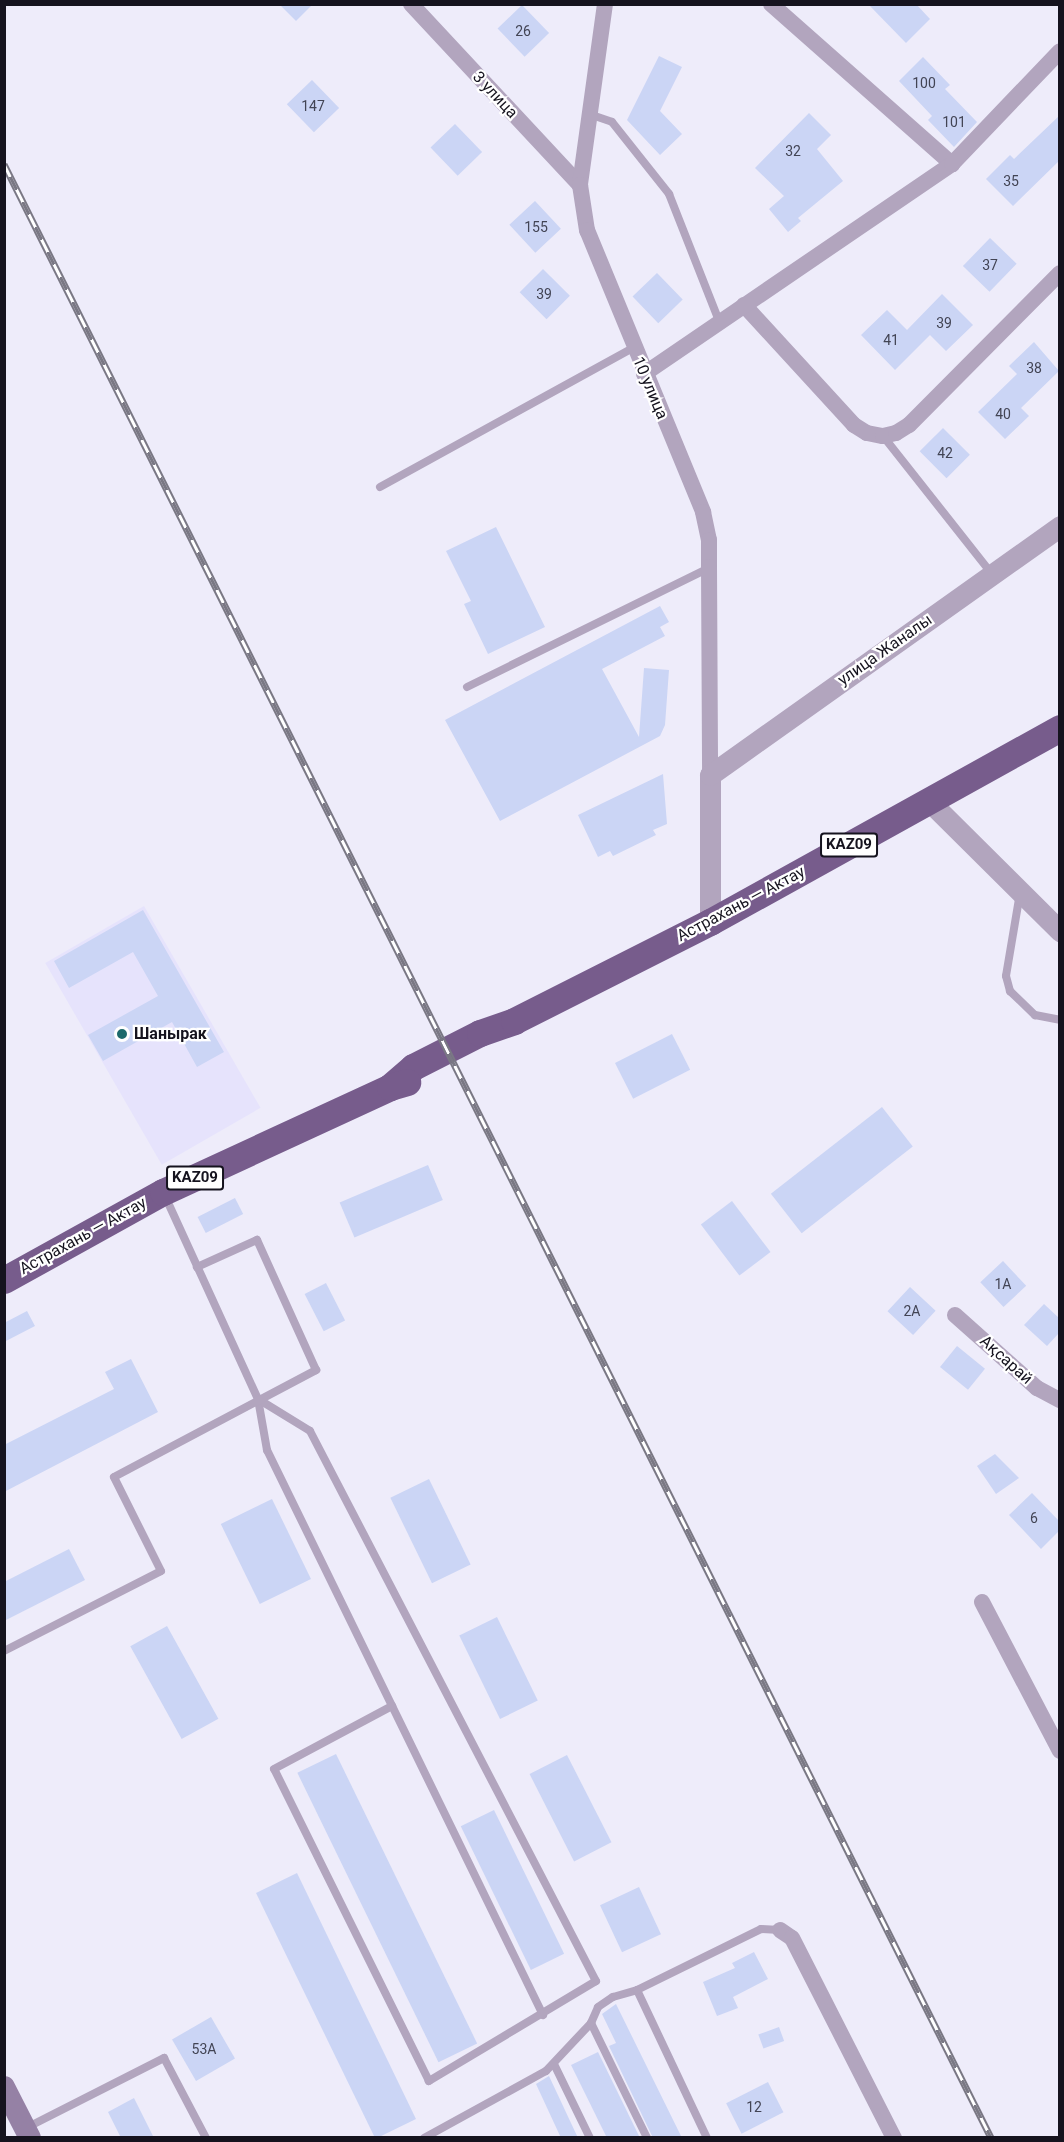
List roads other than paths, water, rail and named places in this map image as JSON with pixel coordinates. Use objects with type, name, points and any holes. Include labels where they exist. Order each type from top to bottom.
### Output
[{"type":"highway","name":"Астрахань — Актау","points":[[4,1280],[163,1192],[390,1087],[419,1079],[455,1062],[486,1044],[514,1021],[711,922],[1059,728]]},
{"type":"main road","points":[[4,2087],[27,2133]]},
{"type":"street","name":"3 улица","points":[[411,4],[580,185]]},
{"type":"street","name":"10 улица","points":[[605,4],[580,185],[587,230],[633,348],[703,512],[709,540],[710,567],[710,775]]},
{"type":"street","points":[[771,4],[952,164]]},
{"type":"street","points":[[644,374],[952,164],[1059,51]]},
{"type":"street","points":[[744,305],[854,425],[867,433],[883,436],[896,433],[909,425],[1059,273]]},
{"type":"street","name":"улица Жаналы","points":[[710,775],[1059,526]]},
{"type":"street","points":[[710,775],[711,922]]},
{"type":"street","points":[[929,801],[1059,931]]},
{"type":"street","name":"Ақсарай","points":[[955,1315],[1037,1388],[1058,1396]]},
{"type":"street","points":[[982,1602],[1059,1751]]},
{"type":"street","points":[[780,1930],[792,1938],[894,2138]]},
{"type":"lane","points":[[589,114],[612,122],[669,194],[719,321]]},
{"type":"lane","points":[[380,487],[633,348]]},
{"type":"lane","points":[[883,436],[992,574]]},
{"type":"lane","points":[[467,687],[710,567]]},
{"type":"lane","points":[[1020,890],[1006,976],[1010,991],[1035,1015],[1059,1020]]},
{"type":"lane","points":[[163,1192],[258,1399],[267,1450],[543,2015]]},
{"type":"lane","points":[[4,1651],[161,1571],[114,1477],[316,1370],[258,1240],[197,1267]]},
{"type":"lane","points":[[258,1399],[309,1431],[596,1981],[543,2015],[429,2081],[274,1769],[392,1706]]},
{"type":"lane","points":[[424,2138],[546,2071],[591,2024],[598,2007],[613,1997],[637,1990],[761,1929],[780,1930]]},
{"type":"lane","points":[[637,1990],[707,2138]]},
{"type":"lane","points":[[591,2024],[647,2138]]},
{"type":"lane","points":[[27,2133],[164,2058],[206,2138]]},
{"type":"lane","points":[[554,2064],[590,2138]]},
{"type":"railway","points":[[4,164],[991,2138]]},
{"type":"place","name":"Шанырак","points":[[122,1034]]}]
